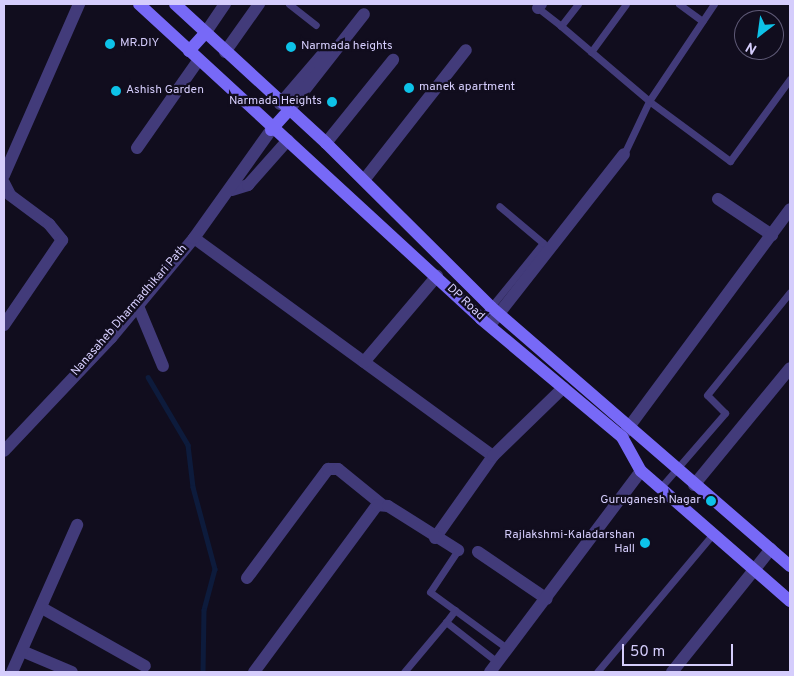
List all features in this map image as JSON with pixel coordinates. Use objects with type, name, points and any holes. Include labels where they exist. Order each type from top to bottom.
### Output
[{"type":"main road","name":"DP Road","points":[[139,4],[212,71],[271,130],[288,140],[486,322],[563,388],[678,470],[790,566]]},
{"type":"main road","name":"DP Road","points":[[175,4],[301,124],[326,143],[496,310],[626,432],[641,471],[753,571],[790,600]]},
{"type":"main road","points":[[194,56],[206,32]]},
{"type":"main road","points":[[212,71],[225,52]]},
{"type":"main road","name":"Nanasaheb Dharmadhikari Path","points":[[271,130],[284,108]]},
{"type":"main road","name":"Nanasaheb Dharmadhikari Path","points":[[288,140],[301,124]]},
{"type":"street","points":[[4,175],[79,4]]},
{"type":"street","points":[[206,32],[225,4]]},
{"type":"street","points":[[225,52],[258,4]]},
{"type":"street","points":[[284,108],[364,14]]},
{"type":"street","points":[[284,108],[335,40]]},
{"type":"street","points":[[364,180],[466,50]]},
{"type":"street","points":[[137,148],[194,56]]},
{"type":"street","points":[[326,143],[393,60]]},
{"type":"street","name":"Nanasaheb Dharmadhikari Path","points":[[4,451],[138,306],[232,190],[236,174],[271,130]]},
{"type":"street","name":"Nanasaheb Dharmadhikari Path","points":[[232,190],[248,184],[288,140]]},
{"type":"street","points":[[486,322],[624,154]]},
{"type":"street","points":[[4,183],[10,195],[49,224],[62,240],[4,325]]},
{"type":"street","points":[[718,199],[772,235]]},
{"type":"street","points":[[626,432],[790,209]]},
{"type":"street","points":[[194,238],[493,456]]},
{"type":"street","points":[[364,362],[437,276]]},
{"type":"street","points":[[138,306],[163,366]]},
{"type":"street","points":[[694,485],[790,368]]},
{"type":"street","points":[[435,538],[493,456],[563,388]]},
{"type":"street","points":[[247,578],[328,469],[338,469],[381,504],[458,550]]},
{"type":"street","points":[[494,667],[548,599],[641,471]]},
{"type":"street","points":[[254,672],[381,504]]},
{"type":"street","points":[[12,672],[42,608],[77,525]]},
{"type":"street","points":[[672,672],[771,549]]},
{"type":"street","points":[[478,552],[548,599]]},
{"type":"street","points":[[42,608],[145,666]]},
{"type":"street","points":[[22,651],[50,668],[72,672]]},
{"type":"lane","points":[[289,4],[316,25]]},
{"type":"lane","points":[[561,26],[578,4]]},
{"type":"lane","points":[[591,52],[626,4]]},
{"type":"lane","points":[[679,4],[702,20]]},
{"type":"lane","points":[[624,154],[649,101],[714,4]]},
{"type":"lane","points":[[540,6],[649,101],[730,160],[790,79]]},
{"type":"lane","points":[[496,310],[543,243],[499,206]]},
{"type":"lane","points":[[661,487],[678,470],[725,413],[707,395],[790,292]]},
{"type":"lane","points":[[597,672],[712,535]]},
{"type":"lane","points":[[458,550],[430,592],[508,648]]},
{"type":"lane","points":[[404,672],[455,610]]},
{"type":"lane","points":[[446,622],[494,667]]},
{"type":"waterway","points":[[148,377],[188,445],[193,487],[215,569],[204,610],[203,672]]},
{"type":"place","name":"MR.DIY","points":[[110,44]]},
{"type":"place","name":"Narmada heights","points":[[291,47]]},
{"type":"place","name":"manek apartment","points":[[409,88]]},
{"type":"place","name":"Ashish Garden","points":[[116,91]]},
{"type":"place","name":"Narmada Heights","points":[[332,102]]},
{"type":"place","name":"Guruganesh Nagar","points":[[711,501]]},
{"type":"place","name":"Rajlakshmi-Kaladarshan Hall","points":[[645,543]]}]
